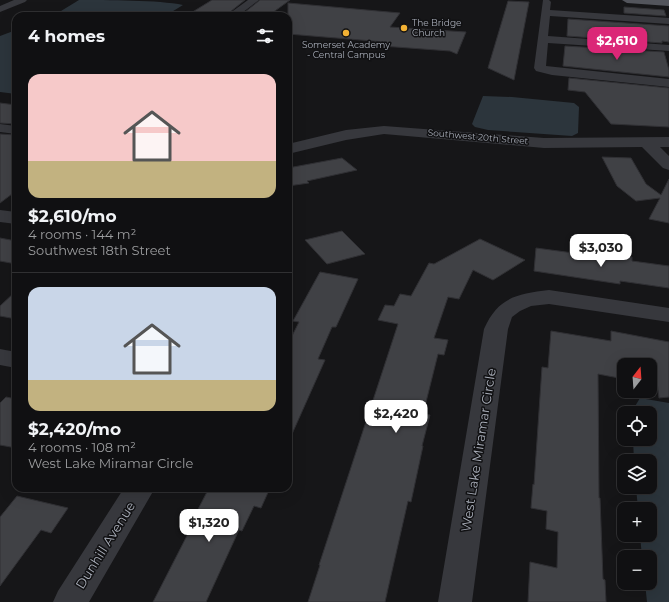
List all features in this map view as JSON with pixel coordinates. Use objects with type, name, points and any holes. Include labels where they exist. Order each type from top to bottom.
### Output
[{"type":"main road","points":[[627,0],[669,3]]},
{"type":"street","points":[[0,9],[22,0]]},
{"type":"street","points":[[237,12],[254,0]]},
{"type":"street","points":[[546,2],[540,68],[552,71],[669,83]]},
{"type":"street","points":[[545,13],[669,21]]},
{"type":"street","points":[[543,39],[669,48]]},
{"type":"street","points":[[0,128],[12,130]]},
{"type":"street","name":"Southwest 20th Street","points":[[292,148],[346,135],[384,130],[544,143],[669,142]]},
{"type":"street","points":[[647,143],[669,165]]},
{"type":"street","points":[[0,216],[12,218]]},
{"type":"street","name":"West Lake Miramar Circle","points":[[455,602],[496,329],[503,314],[515,305],[531,299],[549,297],[669,315]]},
{"type":"street","points":[[0,357],[12,359]]},
{"type":"street","name":"Dunhill Avenue","points":[[70,602],[138,492]]},
{"type":"shaded area","points":[[79,0],[147,1],[183,5],[172,12],[58,12]]},
{"type":"shaded area","points":[[12,32],[12,94],[0,92],[0,36]]},
{"type":"shaded area","points":[[483,96],[512,97],[574,103],[579,107],[578,133],[572,136],[488,130],[475,127],[472,124]]},
{"type":"shaded area","points":[[640,398],[669,403],[669,602],[647,602],[646,590],[657,590],[657,550],[641,550],[641,542],[657,542],[657,502],[637,502],[637,494],[657,494],[657,454],[634,454],[633,446],[657,446],[657,406],[635,406]]},
{"type":"building","points":[[212,0],[245,0],[230,12],[192,12]]},
{"type":"building","points":[[260,0],[290,0],[274,12],[245,12]]},
{"type":"building","points":[[508,1],[529,2],[514,80],[488,68]]},
{"type":"building","points":[[288,3],[400,13],[390,27],[466,32],[457,54],[450,51],[382,46],[385,42],[292,34],[292,12],[288,12]]},
{"type":"building","points":[[624,7],[664,10],[666,16],[624,13]]},
{"type":"building","points":[[568,19],[669,26],[669,42],[662,41],[662,43],[567,36]]},
{"type":"building","points":[[565,46],[664,52],[669,70],[669,77],[563,66]]},
{"type":"building","points":[[569,78],[669,88],[669,127],[611,124],[585,92],[568,90]]},
{"type":"building","points":[[0,103],[12,104],[12,124],[0,123]]},
{"type":"building","points":[[0,134],[12,135],[12,194],[0,203]]},
{"type":"building","points":[[602,157],[631,158],[646,184],[661,195],[669,179],[669,223],[649,219],[660,198],[636,201],[617,186]]},
{"type":"building","points":[[342,158],[357,170],[307,181],[309,183],[292,185],[292,167]]},
{"type":"building","points":[[342,231],[365,254],[327,264],[305,240]]},
{"type":"building","points":[[0,238],[12,240],[12,263],[0,261]]},
{"type":"building","points":[[480,239],[525,260],[493,280],[473,270],[459,299],[448,297],[434,338],[448,340],[444,355],[438,354],[423,414],[430,415],[422,446],[411,502],[408,501],[385,602],[308,602],[398,324],[378,320],[385,305],[394,306],[400,294],[411,296],[429,263],[434,264]]},
{"type":"building","points":[[536,248],[596,256],[596,252],[632,257],[632,261],[669,266],[669,288],[620,281],[620,284],[534,271]]},
{"type":"building","points":[[320,272],[358,279],[336,327],[332,327],[318,359],[325,360],[292,434],[292,336],[299,322],[293,321]]},
{"type":"building","points":[[12,295],[12,318],[0,316],[0,306]]},
{"type":"building","points":[[551,331],[611,341],[611,331],[669,342],[669,397],[659,398],[657,358],[617,358],[617,378],[598,374],[599,498],[603,579],[605,580],[606,602],[528,602],[530,562],[557,568],[558,532],[546,529],[547,511],[531,508],[533,484],[534,485],[542,367],[548,368]]},
{"type":"building","points":[[6,397],[12,398],[12,447],[0,445],[0,403]]},
{"type":"building","points":[[207,492],[268,492],[261,508],[254,506],[242,531],[239,530],[206,602],[153,602],[195,520],[193,519]]},
{"type":"building","points":[[17,496],[68,508],[51,533],[41,530],[0,586],[0,517]]},
{"type":"place","name":"The Bridge Church","points":[[404,28]]},
{"type":"place","name":"Somerset Academy - Central Campus","points":[[346,33]]}]
